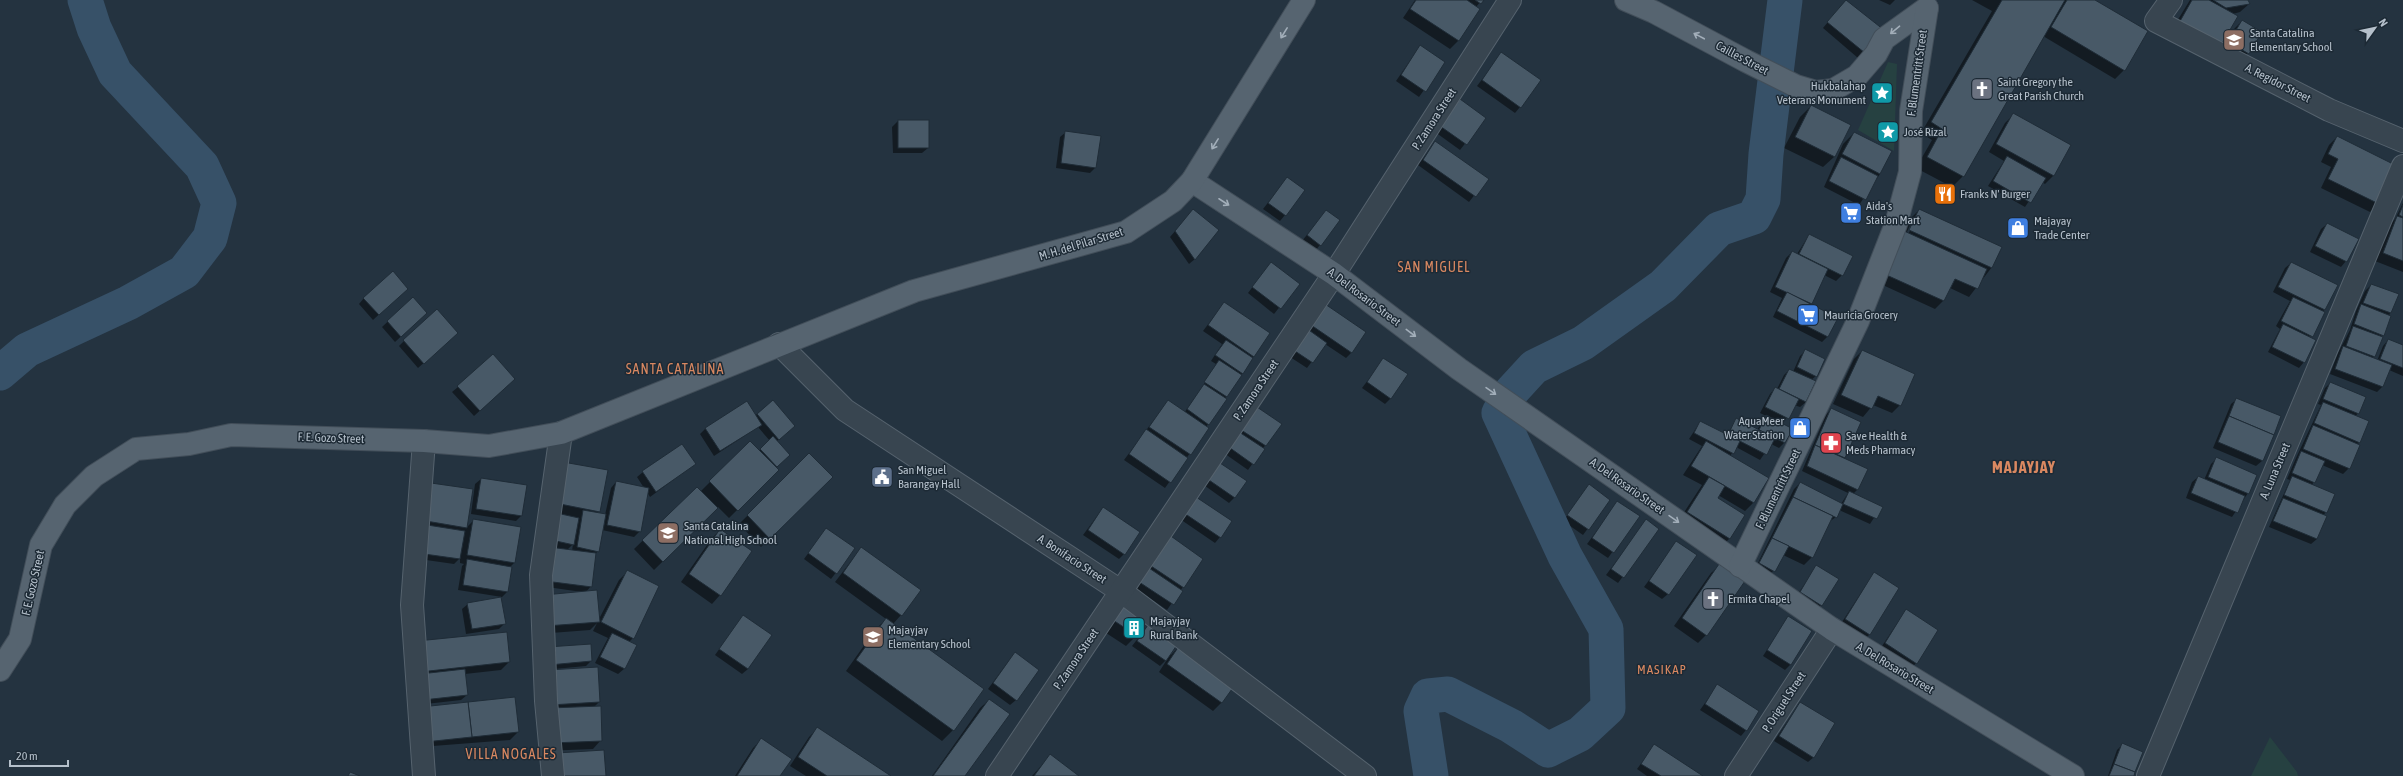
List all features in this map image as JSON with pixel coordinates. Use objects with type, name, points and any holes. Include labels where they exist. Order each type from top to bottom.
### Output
[{"type":"main road","name":"M. H. del Pilar Street","points":[[779,344],[914,291],[1126,232],[1173,201],[1192,181],[1304,0]]},
{"type":"main road","name":"Cailles Street","points":[[1626,0],[1654,12],[1746,62],[1796,86],[1816,92],[1832,90],[1857,76],[1876,54],[1884,40],[1929,4]]},
{"type":"main road","name":"F. Blumentritt Street","points":[[1740,566],[1858,321],[1896,224],[1910,172],[1910,111],[1929,4]]},
{"type":"main road","name":"A. Del Rosario Street","points":[[1192,181],[1334,274],[1459,369],[1832,629],[2073,776]]},
{"type":"main road","name":"F. E. Gozo Street","points":[[0,670],[20,639],[41,545],[61,512],[94,476],[136,449],[189,444],[231,436],[424,441],[489,446],[561,433],[779,344]]},
{"type":"street","name":"P. Zamora Street","points":[[997,776],[1122,592],[1334,274],[1510,0]]},
{"type":"street","name":"A. Regidor Street","points":[[2171,0],[2156,21],[2325,107],[2403,141]]},
{"type":"street","name":"A. Luna Street","points":[[2148,776],[2403,166]]},
{"type":"street","name":"A. Bonifacio Street","points":[[779,344],[845,410],[1122,592],[1365,776]]},
{"type":"street","points":[[553,776],[546,701],[541,575],[561,433]]},
{"type":"street","points":[[424,441],[412,605],[424,776]]},
{"type":"street","name":"P. Origuel Street","points":[[1736,776],[1832,629]]},
{"type":"green space","points":[[1888,62],[1897,64],[1894,151],[1858,130]]},
{"type":"green space","points":[[2270,737],[2297,772],[2298,776],[2251,776]]},
{"type":"building","points":[[1416,0],[1467,0],[1480,9],[1459,41],[1410,9]]},
{"type":"building","points":[[1475,0],[1484,0],[1481,4]]},
{"type":"building","points":[[1846,0],[1884,30],[1865,53],[1827,22]]},
{"type":"building","name":"Saint Gregory the Great Parish Church","points":[[2002,0],[2065,0],[1964,177],[1927,157],[1942,129],[1931,122]]},
{"type":"building","points":[[2067,0],[2095,0],[2148,31],[2125,71],[2051,27]]},
{"type":"building","points":[[2192,0],[2209,0],[2238,16],[2220,47],[2179,23]]},
{"type":"building","points":[[2213,0],[2248,0],[2250,4],[2226,8]]},
{"type":"building","points":[[2242,20],[2262,32],[2249,54],[2229,42]]},
{"type":"building","points":[[1420,45],[1445,62],[1426,92],[1401,75]]},
{"type":"building","points":[[1501,52],[1541,80],[1521,108],[1482,80]]},
{"type":"building","points":[[1460,99],[1486,118],[1467,145],[1440,126]]},
{"type":"building","points":[[1811,105],[1851,125],[1835,157],[1795,137]]},
{"type":"building","points":[[2013,113],[2071,145],[2054,176],[1996,144]]},
{"type":"building","points":[[898,120],[929,120],[929,148],[898,148]]},
{"type":"building","points":[[1065,131],[1101,136],[1096,168],[1061,163]]},
{"type":"building","points":[[1854,132],[1892,151],[1880,174],[1842,154]]},
{"type":"building","points":[[2337,136],[2397,166],[2379,204],[2328,179],[2338,159],[2328,154]]},
{"type":"building","points":[[1435,141],[1489,179],[1476,197],[1423,160]]},
{"type":"building","points":[[2007,156],[2046,178],[2031,203],[1993,181]]},
{"type":"building","points":[[1841,157],[1878,176],[1866,200],[1829,181]]},
{"type":"building","points":[[1287,177],[1305,190],[1286,216],[1268,203]]},
{"type":"building","points":[[2403,205],[2403,217],[2399,215]]},
{"type":"building","points":[[1193,209],[1219,230],[1195,260],[1175,231]]},
{"type":"building","points":[[1919,209],[2002,247],[1992,268],[1909,230]]},
{"type":"building","points":[[1326,210],[1340,220],[1321,246],[1307,235]]},
{"type":"building","points":[[2397,216],[2403,218],[2403,261],[2383,253]]},
{"type":"building","points":[[2327,223],[2359,239],[2347,262],[2315,246]]},
{"type":"building","points":[[1902,230],[1987,269],[1978,289],[1955,279],[1944,301],[1882,273]]},
{"type":"building","points":[[1809,234],[1853,256],[1843,276],[1799,254]]},
{"type":"building","points":[[1792,251],[1828,269],[1812,304],[1775,287]]},
{"type":"building","points":[[1271,262],[1300,284],[1281,309],[1252,287]]},
{"type":"building","points":[[2291,262],[2338,285],[2325,310],[2278,287]]},
{"type":"building","points":[[393,271],[408,289],[379,315],[363,298]]},
{"type":"building","points":[[2371,284],[2399,294],[2391,313],[2363,303]]},
{"type":"building","name":"Mauricia Grocery","points":[[1787,292],[1838,318],[1828,337],[1777,311]]},
{"type":"building","points":[[413,297],[427,313],[401,337],[387,321]]},
{"type":"building","points":[[2293,297],[2325,312],[2313,337],[2281,321]]},
{"type":"building","points":[[1224,302],[1270,333],[1254,357],[1208,325]]},
{"type":"building","points":[[1325,304],[1366,332],[1352,353],[1311,325]]},
{"type":"building","points":[[2361,304],[2391,316],[2384,336],[2354,324]]},
{"type":"building","points":[[437,309],[458,333],[424,364],[403,340]]},
{"type":"building","points":[[2283,324],[2316,340],[2305,363],[2272,347]]},
{"type":"building","points":[[2353,326],[2383,337],[2375,357],[2346,346]]},
{"type":"building","points":[[1306,328],[1327,343],[1313,363],[1292,349]]},
{"type":"building","points":[[2388,339],[2403,345],[2403,368],[2380,359]]},
{"type":"building","points":[[1226,340],[1253,358],[1243,374],[1215,355]]},
{"type":"building","points":[[2343,346],[2392,365],[2383,387],[2335,369]]},
{"type":"building","points":[[1805,349],[1825,359],[1817,377],[1797,367]]},
{"type":"building","points":[[1862,350],[1915,374],[1901,406],[1878,396],[1872,409],[1841,395]]},
{"type":"building","points":[[493,354],[515,379],[480,411],[457,386]]},
{"type":"building","points":[[1383,358],[1408,374],[1391,399],[1367,382]]},
{"type":"building","points":[[1219,360],[1242,375],[1227,397],[1204,382]]},
{"type":"building","points":[[1789,369],[1816,381],[1806,402],[1779,389]]},
{"type":"building","points":[[2330,382],[2366,397],[2359,414],[2323,399]]},
{"type":"building","points":[[1204,384],[1227,399],[1209,425],[1187,409]]},
{"type":"building","points":[[1775,387],[1799,399],[1789,419],[1765,407]]},
{"type":"building","points":[[2236,398],[2281,416],[2274,435],[2229,416]]},
{"type":"building","points":[[773,400],[795,426],[779,440],[757,414]]},
{"type":"building","points":[[1168,400],[1209,428],[1191,455],[1149,427]]},
{"type":"building","points":[[747,401],[762,425],[720,451],[705,428]]},
{"type":"building","points":[[2323,402],[2369,421],[2360,443],[2314,423]]},
{"type":"building","points":[[1254,405],[1282,424],[1266,446],[1238,428]]},
{"type":"building","points":[[1831,408],[1861,422],[1845,458],[1815,445]]},
{"type":"building","points":[[1766,415],[1793,429],[1785,443],[1759,430]]},
{"type":"building","points":[[2229,416],[2274,435],[2263,461],[2218,442]]},
{"type":"building","points":[[1736,418],[1775,438],[1767,455],[1728,435]]},
{"type":"building","points":[[1700,421],[1740,441],[1734,454],[1694,433]]},
{"type":"building","points":[[2313,425],[2360,445],[2350,469],[2303,449]]},
{"type":"building","points":[[1146,429],[1188,458],[1171,483],[1129,454]]},
{"type":"building","points":[[1236,430],[1265,449],[1254,465],[1226,445]]},
{"type":"building","points":[[773,436],[790,455],[777,467],[760,449]]},
{"type":"building","points":[[750,441],[779,470],[738,511],[709,481]]},
{"type":"building","points":[[1706,441],[1769,478],[1754,503],[1691,466]]},
{"type":"building","points":[[682,444],[696,464],[656,492],[642,471]]},
{"type":"building","points":[[1815,445],[1868,469],[1858,490],[1807,466]]},
{"type":"building","points":[[2301,451],[2325,461],[2315,483],[2292,473]]},
{"type":"building","points":[[809,453],[833,477],[770,539],[747,515]]},
{"type":"building","points":[[2216,457],[2257,475],[2249,494],[2208,477]]},
{"type":"building","points":[[1217,461],[1247,481],[1235,498],[1206,478]]},
{"type":"building","points":[[563,462],[608,470],[600,512],[555,503]]},
{"type":"building","points":[[2198,476],[2245,496],[2238,513],[2191,493]]},
{"type":"building","points":[[2292,476],[2335,494],[2327,513],[2284,495]]},
{"type":"building","points":[[1709,477],[1725,486],[1718,498],[1745,515],[1730,539],[1687,512]]},
{"type":"building","points":[[481,478],[527,485],[522,516],[476,509]]},
{"type":"building","points":[[616,481],[649,488],[641,532],[607,525]]},
{"type":"building","points":[[1800,482],[1843,504],[1837,518],[1793,497]]},
{"type":"building","points":[[431,483],[473,489],[467,528],[426,521]]},
{"type":"building","points":[[1589,484],[1610,500],[1589,530],[1567,515]]},
{"type":"building","points":[[697,487],[718,508],[663,562],[642,540]]},
{"type":"building","points":[[1849,491],[1883,507],[1877,519],[1843,504]]},
{"type":"building","points":[[1193,495],[1232,521],[1221,538],[1181,511]]},
{"type":"building","points":[[1793,497],[1833,516],[1813,558],[1772,538]]},
{"type":"building","points":[[2283,498],[2327,516],[2317,539],[2273,521]]},
{"type":"building","points":[[1617,501],[1640,516],[1614,553],[1592,538]]},
{"type":"building","points":[[1103,507],[1140,532],[1125,555],[1088,530]]},
{"type":"building","points":[[583,510],[606,514],[599,552],[577,547]]},
{"type":"building","points":[[552,512],[579,518],[574,545],[547,539]]},
{"type":"building","points":[[473,519],[521,527],[515,563],[467,555]]},
{"type":"building","points":[[1646,519],[1659,529],[1624,578],[1611,569]]},
{"type":"building","points":[[421,524],[465,531],[460,559],[417,553]]},
{"type":"building","points":[[826,528],[855,548],[837,574],[808,553]]},
{"type":"building","points":[[720,529],[752,551],[721,596],[689,574]]},
{"type":"building","points":[[1168,534],[1203,559],[1184,588],[1148,564]]},
{"type":"building","points":[[1772,538],[1789,546],[1775,572],[1759,563]]},
{"type":"building","points":[[1676,541],[1697,555],[1669,595],[1649,581]]},
{"type":"building","points":[[549,547],[596,553],[592,587],[545,581]]},
{"type":"building","points":[[861,547],[921,590],[902,616],[843,573]]},
{"type":"building","points":[[467,559],[512,567],[508,592],[463,585]]},
{"type":"building","name":"Ermita Chapel","points":[[1719,564],[1745,581],[1707,636],[1682,618]]},
{"type":"building","points":[[1816,565],[1839,579],[1822,606],[1800,592]]},
{"type":"building","points":[[1146,566],[1183,591],[1174,605],[1136,580]]},
{"type":"building","points":[[627,570],[659,586],[634,639],[601,622]]},
{"type":"building","points":[[1874,572],[1899,588],[1870,635],[1845,619]]},
{"type":"building","points":[[597,590],[600,622],[546,626],[544,595]]},
{"type":"building","points":[[501,597],[506,624],[472,629],[467,603]]},
{"type":"building","name":"Majayjay Rural Bank","points":[[1125,603],[1149,620],[1137,636],[1113,620]]},
{"type":"building","points":[[1906,609],[1938,630],[1917,664],[1885,643]]},
{"type":"building","points":[[743,615],[772,635],[748,669],[719,649]]},
{"type":"building","points":[[1788,616],[1812,631],[1791,665],[1767,650]]},
{"type":"building","points":[[886,618],[984,689],[954,731],[856,660]]},
{"type":"building","points":[[1150,622],[1179,642],[1166,661],[1137,641]]},
{"type":"building","points":[[507,632],[510,662],[420,672],[417,641]]},
{"type":"building","points":[[612,633],[637,645],[625,669],[600,657]]},
{"type":"building","points":[[1181,643],[1237,682],[1222,703],[1167,664]]},
{"type":"building","points":[[591,644],[592,661],[549,665],[547,647]]},
{"type":"building","points":[[1015,652],[1039,670],[1017,701],[993,683]]},
{"type":"building","points":[[598,667],[600,702],[550,705],[548,670]]},
{"type":"building","points":[[465,669],[468,695],[423,700],[420,674]]},
{"type":"building","points":[[1717,684],[1759,711],[1747,731],[1705,704]]},
{"type":"building","points":[[515,697],[519,732],[472,737],[468,702]]},
{"type":"building","points":[[989,699],[1010,714],[965,776],[933,776]]},
{"type":"building","points":[[468,702],[472,737],[425,742],[421,707]]},
{"type":"building","points":[[1800,702],[1835,723],[1814,758],[1779,736]]},
{"type":"building","points":[[601,706],[602,741],[552,743],[550,708]]},
{"type":"building","points":[[817,727],[891,776],[827,776],[798,757]]},
{"type":"building","points":[[761,738],[792,759],[780,776],[737,776]]},
{"type":"building","points":[[2122,743],[2143,752],[2135,772],[2114,764]]},
{"type":"building","points":[[1654,744],[1703,776],[1661,776],[1641,764]]},
{"type":"building","points":[[604,750],[606,776],[559,776],[557,753]]},
{"type":"building","points":[[1050,754],[1079,776],[1034,776]]},
{"type":"building","points":[[2114,764],[2135,772],[2134,776],[2109,776]]},
{"type":"building","points":[[350,772],[360,776],[348,776]]},
{"type":"waterway","points":[[0,373],[27,350],[128,303],[184,272],[210,238],[219,203],[202,166],[115,73],[94,28],[85,0]]},
{"type":"waterway","points":[[1431,776],[1421,711],[1428,696],[1448,694],[1511,726],[1548,750],[1580,734],[1608,708],[1606,629],[1565,556],[1499,413],[1511,392],[1534,367],[1583,343],[1663,286],[1719,229],[1754,217],[1763,199],[1766,154],[1785,0]]},
{"type":"place","name":"Santa Catalina Elementary School","points":[[2234,40]]},
{"type":"place","name":"Saint Gregory the Great Parish Church","points":[[1982,89]]},
{"type":"place","name":"Hukbalahap Veterans Monument","points":[[1882,93]]},
{"type":"place","name":"José Rizal","points":[[1888,132]]},
{"type":"place","name":"Franks N' Burger","points":[[1945,194]]},
{"type":"place","name":"Aida's Station Mart","points":[[1851,213]]},
{"type":"place","name":"Majayay Trade Center","points":[[2018,228]]},
{"type":"place","name":"Mauricia Grocery","points":[[1808,315]]},
{"type":"place","name":"AquaMeer Water Station","points":[[1800,428]]},
{"type":"place","name":"Save Health & Meds Pharmacy","points":[[1831,443]]},
{"type":"place","name":"San Miguel Barangay Hall","points":[[882,477]]},
{"type":"place","name":"Santa Catalina National High School","points":[[668,533]]},
{"type":"place","name":"Ermita Chapel","points":[[1713,599]]},
{"type":"place","name":"Majayjay Rural Bank","points":[[1134,628]]},
{"type":"place","name":"Majayjay Elementary School","points":[[873,637]]},
{"type":"district","name":"SAN MIGUEL","points":[[1434,267]]},
{"type":"district","name":"SANTA CATALINA","points":[[675,369]]},
{"type":"district","name":"MAJAYJAY","points":[[2024,467]]},
{"type":"district","name":"MASIKAP","points":[[1662,669]]},
{"type":"district","name":"VILLA NOGALES","points":[[511,754]]}]
